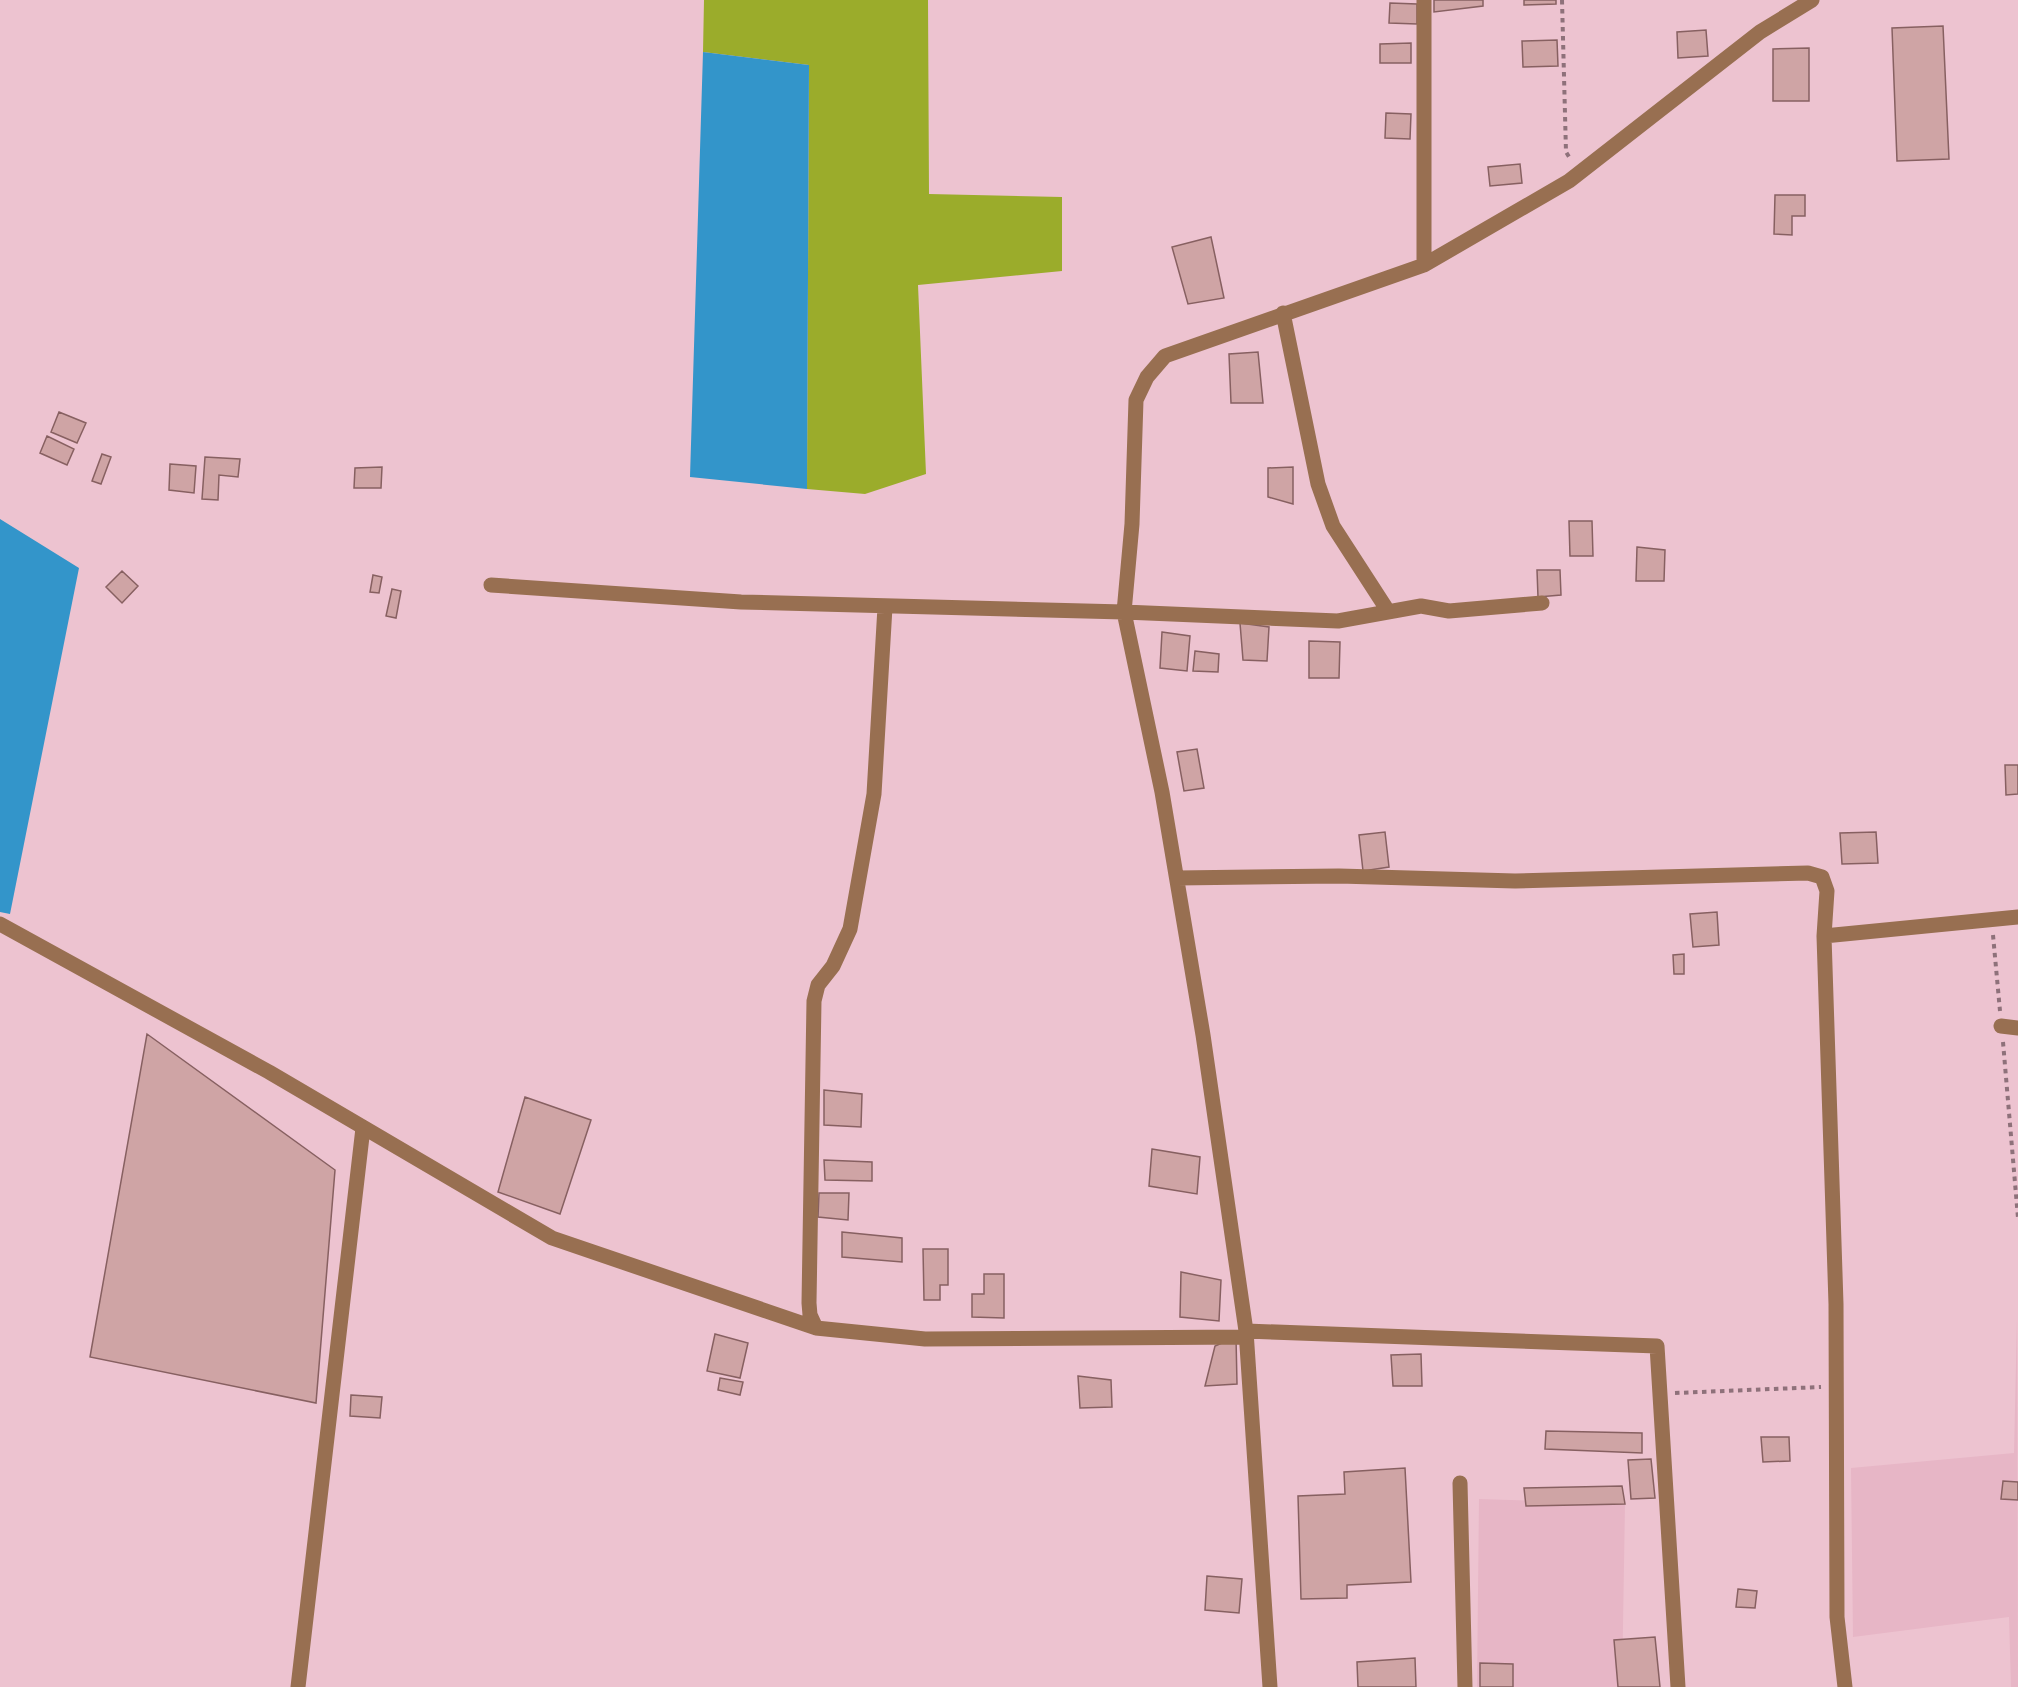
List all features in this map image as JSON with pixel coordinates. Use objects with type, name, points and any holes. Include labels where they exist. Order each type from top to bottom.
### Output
[{"type":"street","points":[[1424,0],[1424,265]]},
{"type":"street","points":[[1270,1687],[1246,1334],[1203,1035],[1177,878],[1124,612],[1132,524],[1136,400],[1147,377],[1165,356],[1424,265],[1580,173],[1760,32],[1812,0]]},
{"type":"street","points":[[1283,313],[1318,484],[1333,526],[1388,611]]},
{"type":"street","points":[[491,585],[741,602],[1124,612],[1338,621],[1421,606],[1449,611],[1542,603]]},
{"type":"street","points":[[816,1328],[810,1315],[809,1302],[814,1001],[818,985],[833,966],[849,929],[874,794],[885,607]]},
{"type":"street","points":[[1177,878],[1340,876],[1515,881],[1808,873],[1822,877],[1827,891],[1824,936],[1836,1304],[1837,1617],[1845,1687]]},
{"type":"street","points":[[1824,936],[2018,917]]},
{"type":"street","points":[[0,924],[269,1072],[552,1238],[816,1328],[925,1339],[1246,1334],[1657,1346],[1678,1687]]},
{"type":"street","points":[[2001,1026],[2018,1028]]},
{"type":"street","points":[[298,1687],[363,1128]]},
{"type":"street","points":[[1460,1483],[1465,1687]]},
{"type":"path","points":[[1562,0],[1566,152],[1580,173]]},
{"type":"path","points":[[1992,920],[2018,1218]]},
{"type":"path","points":[[1660,1394],[1836,1386]]},
{"type":"shaded area","points":[[2017,1319],[2018,1687],[2011,1687],[2009,1617],[1853,1637],[1851,1468],[2014,1453]]},
{"type":"shaded area","points":[[1479,1499],[1625,1504],[1622,1687],[1477,1687]]},
{"type":"green space","points":[[704,0],[928,0],[929,194],[1062,197],[1062,271],[918,285],[926,474],[865,494],[807,489],[809,65],[703,52]]},
{"type":"water","points":[[703,52],[809,65],[807,489],[690,477]]},
{"type":"water","points":[[0,519],[79,568],[10,914],[0,912]]},
{"type":"building","points":[[1434,0],[1483,0],[1483,6],[1434,12]]},
{"type":"building","points":[[1524,0],[1556,0],[1556,4],[1524,5]]},
{"type":"building","points":[[1390,3],[1417,4],[1417,24],[1389,23]]},
{"type":"building","points":[[1943,26],[1949,159],[1897,161],[1892,28]]},
{"type":"building","points":[[1706,30],[1708,56],[1678,58],[1677,32]]},
{"type":"building","points":[[1557,40],[1558,66],[1523,67],[1522,41]]},
{"type":"building","points":[[1411,43],[1411,63],[1380,63],[1380,44]]},
{"type":"building","points":[[1809,48],[1809,101],[1773,101],[1773,49]]},
{"type":"building","points":[[1386,113],[1411,114],[1410,139],[1385,138]]},
{"type":"building","points":[[1520,164],[1522,183],[1490,186],[1488,167]]},
{"type":"building","points":[[1775,195],[1805,195],[1805,216],[1792,216],[1792,235],[1774,234]]},
{"type":"building","points":[[1211,237],[1224,298],[1188,304],[1172,247]]},
{"type":"building","points":[[1258,352],[1263,403],[1231,403],[1229,354]]},
{"type":"building","points":[[59,412],[86,423],[77,443],[51,432]]},
{"type":"building","points":[[47,436],[74,449],[67,465],[40,453]]},
{"type":"building","points":[[102,454],[111,457],[101,484],[92,481]]},
{"type":"building","points":[[205,457],[240,459],[238,477],[219,475],[218,500],[202,499]]},
{"type":"building","points":[[170,464],[196,466],[194,493],[169,490]]},
{"type":"building","points":[[382,467],[381,488],[354,488],[355,468]]},
{"type":"building","points":[[1293,467],[1293,504],[1268,497],[1268,468]]},
{"type":"building","points":[[1569,521],[1592,521],[1593,556],[1570,556]]},
{"type":"building","points":[[1637,547],[1665,550],[1664,581],[1636,581]]},
{"type":"building","points":[[1537,570],[1560,570],[1561,595],[1538,597]]},
{"type":"building","points":[[122,571],[138,586],[122,603],[106,587]]},
{"type":"building","points":[[373,575],[382,577],[379,593],[370,592]]},
{"type":"building","points":[[392,589],[401,591],[396,618],[386,616]]},
{"type":"building","points":[[1240,623],[1269,627],[1267,661],[1243,660]]},
{"type":"building","points":[[1162,632],[1190,636],[1187,671],[1160,668]]},
{"type":"building","points":[[1309,641],[1340,642],[1339,678],[1309,678]]},
{"type":"building","points":[[1195,651],[1219,654],[1218,672],[1193,671]]},
{"type":"building","points":[[1197,749],[1204,788],[1184,791],[1177,752]]},
{"type":"building","points":[[2005,765],[2018,765],[2018,794],[2006,795]]},
{"type":"building","points":[[1385,832],[1389,867],[1363,871],[1359,835]]},
{"type":"building","points":[[1876,832],[1878,863],[1842,864],[1840,833]]},
{"type":"building","points":[[1717,912],[1719,945],[1693,947],[1690,914]]},
{"type":"building","points":[[1684,954],[1684,974],[1674,974],[1673,955]]},
{"type":"building","points":[[147,1034],[335,1170],[316,1403],[90,1357]]},
{"type":"building","points":[[824,1090],[862,1094],[861,1127],[824,1125]]},
{"type":"building","points":[[525,1097],[591,1120],[560,1214],[498,1192]]},
{"type":"building","points":[[1152,1149],[1200,1157],[1197,1194],[1149,1186]]},
{"type":"building","points":[[824,1160],[872,1162],[872,1181],[825,1180]]},
{"type":"building","points":[[819,1193],[849,1193],[848,1220],[818,1217]]},
{"type":"building","points":[[842,1232],[902,1238],[902,1262],[842,1257]]},
{"type":"building","points":[[923,1249],[948,1249],[948,1285],[940,1285],[940,1300],[924,1300]]},
{"type":"building","points":[[1181,1272],[1221,1280],[1219,1321],[1180,1317]]},
{"type":"building","points":[[984,1274],[1004,1274],[1004,1318],[972,1317],[972,1294],[984,1294]]},
{"type":"building","points":[[715,1334],[748,1343],[740,1378],[707,1371]]},
{"type":"building","points":[[1236,1337],[1237,1384],[1205,1386],[1215,1346]]},
{"type":"building","points":[[1421,1354],[1422,1386],[1393,1386],[1391,1355]]},
{"type":"building","points":[[1078,1376],[1111,1380],[1112,1407],[1080,1408]]},
{"type":"building","points":[[720,1378],[743,1382],[740,1395],[718,1390]]},
{"type":"building","points":[[351,1395],[382,1397],[380,1418],[350,1416]]},
{"type":"building","points":[[1546,1431],[1642,1433],[1642,1453],[1545,1449]]},
{"type":"building","points":[[1761,1437],[1789,1437],[1790,1461],[1763,1462]]},
{"type":"building","points":[[1651,1459],[1655,1498],[1631,1499],[1628,1460]]},
{"type":"building","points":[[1405,1468],[1411,1582],[1347,1585],[1347,1598],[1301,1599],[1298,1496],[1345,1494],[1344,1472]]},
{"type":"building","points":[[2003,1481],[2018,1482],[2018,1500],[2001,1499]]},
{"type":"building","points":[[1622,1486],[1625,1504],[1526,1506],[1524,1488]]},
{"type":"building","points":[[1207,1576],[1242,1579],[1239,1613],[1205,1610]]},
{"type":"building","points":[[1738,1589],[1757,1591],[1755,1608],[1736,1607]]},
{"type":"building","points":[[1655,1637],[1660,1687],[1618,1687],[1614,1640]]},
{"type":"building","points":[[1415,1658],[1416,1687],[1358,1687],[1357,1662]]},
{"type":"building","points":[[1480,1663],[1513,1664],[1513,1687],[1480,1687]]}]
